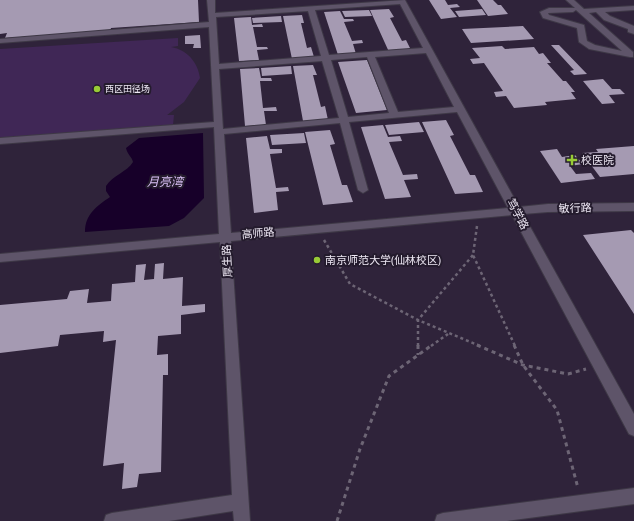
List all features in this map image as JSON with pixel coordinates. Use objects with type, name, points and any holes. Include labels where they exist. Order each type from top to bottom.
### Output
[{"type":"street","name":"厚生路","points":[[211,0],[242,521]]},
{"type":"street","points":[[570,0],[584,11],[632,56]]},
{"type":"street","points":[[0,41],[212,20],[311,8],[402,1]]},
{"type":"street","name":"笃学路","points":[[402,1],[634,429]]},
{"type":"street","points":[[311,8],[327,58],[363,190]]},
{"type":"street","points":[[584,11],[634,8]]},
{"type":"street","points":[[574,10],[550,10],[544,12],[546,16],[581,27],[583,42],[592,48],[632,56]]},
{"type":"street","points":[[598,10],[607,18],[633,29]]},
{"type":"street","points":[[215,67],[429,50]]},
{"type":"street","points":[[370,55],[394,115]]},
{"type":"street","points":[[0,141],[344,120],[461,109]]},
{"type":"street","name":"敏行路","points":[[516,211],[564,208],[634,207]]},
{"type":"street","name":"高师路","points":[[0,258],[225,236],[516,211]]},
{"type":"street","points":[[443,521],[634,496]]},
{"type":"street","points":[[112,521],[241,502]]},
{"type":"path","points":[[418,356],[418,320],[473,255],[479,214]]},
{"type":"path","points":[[317,228],[350,284],[418,320],[523,365],[568,374],[600,366]]},
{"type":"path","points":[[473,255],[523,365],[557,410],[582,503]]},
{"type":"path","points":[[337,521],[360,449],[389,376],[449,333]]},
{"type":"shaded area","name":"南京师范大学(仙林校区)","points":[[0,0],[634,0],[634,521],[0,521]]},
{"type":"shaded area","name":"西区田径场","points":[[178,38],[178,46],[171,47],[182,51],[191,58],[197,67],[200,78],[184,102],[167,115],[174,115],[173,125],[0,139],[0,49]]},
{"type":"water","name":"月亮湾","points":[[203,133],[204,198],[184,218],[169,226],[85,232],[89,215],[96,207],[110,197],[106,191],[106,186],[112,179],[133,162],[126,148],[139,138]]},
{"type":"building","points":[[0,0],[198,0],[199,22],[111,28],[110,31],[5,38],[7,33],[0,34]]},
{"type":"building","points":[[429,0],[445,0],[448,5],[457,4],[460,7],[450,8],[457,17],[441,19]]},
{"type":"building","points":[[477,0],[493,0],[498,5],[501,5],[508,14],[488,16]]},
{"type":"building","points":[[389,9],[394,17],[390,18],[402,41],[406,40],[411,50],[389,52],[370,10]]},
{"type":"building","points":[[482,9],[486,15],[459,17],[455,11]]},
{"type":"building","points":[[369,10],[372,16],[345,17],[342,11]]},
{"type":"building","points":[[340,11],[344,19],[353,19],[354,21],[344,22],[352,41],[362,40],[363,43],[353,44],[356,54],[338,55],[324,12]]},
{"type":"building","points":[[302,15],[304,23],[301,23],[307,48],[311,47],[314,57],[292,59],[283,16]]},
{"type":"building","points":[[281,16],[282,22],[253,23],[252,18]]},
{"type":"building","points":[[251,17],[252,25],[262,24],[263,27],[253,27],[257,47],[267,47],[268,49],[257,50],[259,60],[239,61],[234,18]]},
{"type":"building","points":[[523,26],[534,39],[471,43],[462,29]]},
{"type":"building","points":[[200,35],[201,48],[193,48],[194,44],[185,44],[185,36]]},
{"type":"building","points":[[551,45],[559,45],[587,74],[574,75],[570,71],[574,70]]},
{"type":"building","points":[[502,46],[505,49],[534,47],[539,54],[543,53],[551,63],[547,63],[575,92],[571,92],[576,99],[545,102],[547,105],[514,108],[506,96],[496,97],[494,92],[503,91],[484,63],[473,64],[470,59],[480,58],[472,48]]},
{"type":"building","points":[[367,60],[387,110],[356,113],[338,62]]},
{"type":"building","points":[[313,65],[317,75],[313,75],[321,107],[325,106],[328,120],[303,121],[293,66]]},
{"type":"building","points":[[291,66],[292,74],[262,76],[261,68]]},
{"type":"building","points":[[259,68],[261,78],[271,78],[272,81],[260,81],[263,108],[276,107],[277,111],[264,111],[266,125],[245,126],[240,69]]},
{"type":"building","points":[[603,79],[612,89],[620,89],[625,94],[609,95],[615,103],[602,104],[583,81]]},
{"type":"building","points":[[446,120],[454,135],[450,136],[470,175],[475,175],[483,192],[455,194],[422,122]]},
{"type":"building","points":[[419,122],[424,132],[389,135],[385,125]]},
{"type":"building","points":[[383,125],[388,137],[400,136],[402,141],[389,142],[403,175],[417,174],[418,179],[404,180],[411,197],[385,199],[361,127]]},
{"type":"building","points":[[330,130],[335,144],[330,145],[342,185],[347,185],[353,202],[323,205],[305,132]]},
{"type":"building","points":[[304,133],[306,143],[272,145],[270,135]]},
{"type":"building","points":[[267,136],[270,149],[282,149],[282,153],[270,154],[276,188],[288,187],[289,191],[276,192],[278,210],[254,213],[246,138]]},
{"type":"building","points":[[634,146],[634,174],[600,177],[582,153],[598,152],[596,149]]},
{"type":"building","name":"校医院","points":[[557,149],[562,157],[575,155],[583,164],[570,166],[576,174],[591,173],[595,179],[561,183],[540,151]]},
{"type":"building","points":[[631,230],[634,233],[634,314],[583,235]]},
{"type":"building","points":[[164,263],[163,279],[183,277],[182,306],[205,304],[205,312],[181,315],[181,334],[158,336],[157,355],[168,354],[168,375],[163,375],[161,472],[139,474],[137,487],[122,489],[124,463],[103,466],[116,340],[103,342],[104,331],[60,335],[58,346],[0,353],[0,305],[67,299],[70,291],[89,289],[87,303],[111,301],[112,284],[135,282],[136,265],[146,264],[144,280],[154,279],[155,264]]},
{"type":"place","name":"西区田径场","points":[[97,89]]},
{"type":"place","name":"校医院","points":[[572,160]]},
{"type":"place","name":"南京师范大学(仙林校区)","points":[[317,260]]}]
